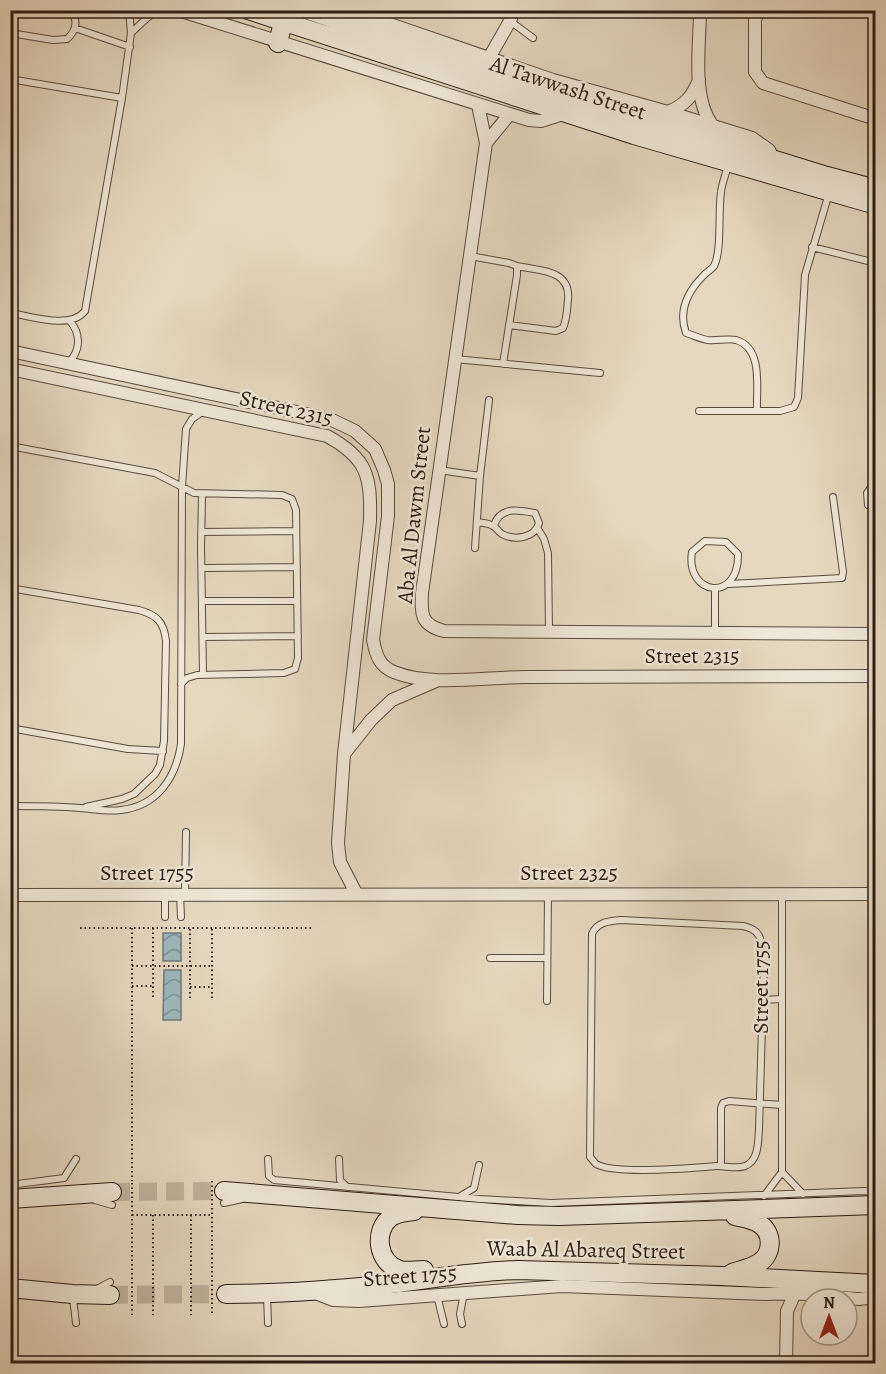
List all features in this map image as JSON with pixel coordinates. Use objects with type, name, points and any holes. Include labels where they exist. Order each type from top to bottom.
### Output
[{"type":"street","points":[[178,10],[508,115],[537,122],[567,113]]},
{"type":"street","name":"Al Tawwash Street","points":[[248,10],[728,164],[876,205]]},
{"type":"street","name":"Al Tawwash Street","points":[[308,10],[482,70],[876,189]]},
{"type":"street","points":[[349,10],[553,80],[752,138],[769,150],[774,160]]},
{"type":"street","points":[[700,10],[699,79],[703,108],[713,126]]},
{"type":"street","points":[[759,10],[755,20],[754,65],[755,72],[763,83],[876,119]]},
{"type":"street","points":[[489,58],[512,16]]},
{"type":"street","points":[[278,43],[283,22]]},
{"type":"street","points":[[668,112],[689,99],[699,79]]},
{"type":"street","name":"Aba Al Dawm Street","points":[[478,105],[486,143],[422,593],[422,612],[427,624],[444,632],[876,634]]},
{"type":"street","name":"Aba Al Dawm Street","points":[[486,143],[508,115]]},
{"type":"street","name":"Street 2315","points":[[10,351],[330,419],[342,423],[366,440],[375,449],[388,484],[388,516],[374,640],[377,658],[391,672],[437,680],[511,677],[876,676]]},
{"type":"street","name":"Street 2315","points":[[10,369],[327,436],[351,452],[366,472],[369,484],[369,521],[338,832],[338,856],[356,893]]},
{"type":"street","name":"Street 2315","points":[[344,754],[370,720],[392,700],[437,680]]},
{"type":"street","name":"Street 1755","points":[[10,895],[356,893]]},
{"type":"street","name":"Street 2325","points":[[356,893],[782,895]]},
{"type":"street","points":[[782,895],[876,894]]},
{"type":"street","name":"Waab Al Abareq Street","points":[[220,1192],[518,1215],[559,1216],[876,1205]]},
{"type":"street","points":[[10,1199],[82,1193],[112,1198]]},
{"type":"street","points":[[440,1208],[401,1212],[389,1218],[379,1241],[386,1260],[402,1270],[492,1271]]},
{"type":"street","points":[[719,1212],[759,1224],[768,1233],[770,1243],[762,1262],[722,1276]]},
{"type":"street","name":"Waab Al Abareq Street","points":[[232,1291],[267,1294],[310,1291],[382,1285],[492,1271],[722,1276],[876,1284]]},
{"type":"street","points":[[628,1273],[647,1280],[662,1290]]},
{"type":"street","name":"Street 1755","points":[[310,1291],[325,1298],[344,1301],[562,1286],[766,1294],[795,1293],[859,1299],[876,1297]]},
{"type":"street","points":[[10,1288],[81,1295],[110,1289]]},
{"type":"street","points":[[10,1299],[30,1290]]},
{"type":"street","points":[[786,1364],[787,1311],[795,1293]]},
{"type":"street","points":[[766,1294],[778,1305],[786,1321]]},
{"type":"lane","points":[[10,33],[60,41],[67,39],[75,28],[76,20],[70,10]]},
{"type":"lane","points":[[10,313],[70,321],[81,316],[86,305],[130,46],[129,10]]},
{"type":"lane","points":[[131,33],[158,10]]},
{"type":"lane","points":[[512,16],[533,38]]},
{"type":"lane","points":[[75,28],[130,46]]},
{"type":"lane","points":[[10,79],[122,98]]},
{"type":"lane","points":[[728,164],[721,192],[717,255],[714,267],[702,277],[689,294],[682,311],[686,333],[707,340],[735,340],[743,343],[750,350],[757,368],[757,411]]},
{"type":"lane","points":[[699,411],[780,411],[794,406],[798,398],[805,275],[829,192]]},
{"type":"lane","points":[[812,247],[876,263]]},
{"type":"lane","points":[[469,256],[556,274],[569,289],[567,320],[563,328],[556,331],[509,325]]},
{"type":"lane","points":[[503,364],[517,266]]},
{"type":"lane","points":[[68,364],[75,354],[78,343],[76,331],[70,321]]},
{"type":"lane","points":[[455,359],[600,373]]},
{"type":"lane","points":[[475,548],[480,476],[489,400]]},
{"type":"lane","points":[[10,806],[106,811],[134,808],[164,787],[176,768],[179,757],[182,487],[186,429],[195,415],[205,411]]},
{"type":"lane","points":[[10,446],[155,473],[202,494],[288,496],[296,504],[298,636],[295,669],[290,672],[203,674],[192,676],[181,684]]},
{"type":"lane","points":[[439,470],[480,476]]},
{"type":"lane","points":[[868,505],[867,493],[876,481]]},
{"type":"lane","points":[[202,494],[203,674]]},
{"type":"lane","points":[[729,584],[738,562],[738,554],[726,542],[705,541],[692,552],[690,562],[695,575],[704,585],[715,589],[729,584],[842,578],[833,497]]},
{"type":"lane","points":[[494,525],[500,514],[506,510],[535,513],[538,518],[537,529],[544,539],[548,553],[549,632]]},
{"type":"lane","points":[[477,522],[494,525],[503,535],[516,537],[527,536],[537,529]]},
{"type":"lane","points":[[202,532],[296,531]]},
{"type":"lane","points":[[202,568],[297,567]]},
{"type":"lane","points":[[10,588],[139,610],[155,616],[164,626],[166,640],[163,751],[155,774],[134,794],[122,799],[79,808]]},
{"type":"lane","points":[[715,589],[715,633]]},
{"type":"lane","points":[[203,601],[297,601]]},
{"type":"lane","points":[[203,637],[298,636]]},
{"type":"lane","points":[[10,728],[128,749],[163,751]]},
{"type":"lane","points":[[181,917],[186,832]]},
{"type":"lane","points":[[165,895],[165,917]]},
{"type":"lane","points":[[547,1001],[548,895]]},
{"type":"lane","name":"Street 1755","points":[[782,895],[782,1172]]},
{"type":"lane","points":[[621,920],[721,924],[752,928],[761,939],[764,957],[762,1000],[758,1137],[752,1162],[744,1167],[721,1166],[672,1170],[611,1168],[596,1164],[590,1157],[592,934],[594,929],[600,924],[621,920]]},
{"type":"lane","points":[[490,958],[547,958]]},
{"type":"lane","points":[[762,1000],[782,999]]},
{"type":"lane","points":[[721,1166],[721,1108],[723,1103],[729,1101],[782,1105]]},
{"type":"lane","points":[[10,1185],[64,1178],[76,1159]]},
{"type":"lane","points":[[268,1159],[269,1176],[274,1180],[348,1188],[551,1203],[864,1191],[876,1193]]},
{"type":"lane","points":[[339,1160],[340,1180],[348,1188]]},
{"type":"lane","points":[[459,1197],[474,1188],[480,1165]]},
{"type":"lane","points":[[764,1196],[782,1172],[803,1194]]},
{"type":"lane","points":[[462,1324],[460,1314],[464,1293]]},
{"type":"lane","points":[[267,1294],[268,1323]]},
{"type":"lane","points":[[76,1323],[81,1295]]},
{"type":"lane","points":[[437,1295],[444,1324]]},
{"type":"path","points":[[80,928],[313,928]]},
{"type":"path","points":[[132,928],[132,1315]]},
{"type":"path","points":[[153,928],[153,1000]]},
{"type":"path","points":[[190,928],[190,1001]]},
{"type":"path","points":[[212,929],[212,1001]]},
{"type":"path","points":[[132,966],[212,966]]},
{"type":"path","points":[[132,986],[153,986]]},
{"type":"path","points":[[190,987],[212,987]]},
{"type":"path","points":[[212,1315],[212,1215],[220,1192]]},
{"type":"path","points":[[132,1215],[212,1215]]},
{"type":"path","points":[[153,1215],[153,1315]]},
{"type":"path","points":[[191,1215],[191,1315]]},
{"type":"water","points":[[163,933],[181,933],[181,961],[163,961]]},
{"type":"water","points":[[164,970],[181,970],[181,1020],[163,1020]]},
{"type":"tunnel","points":[[112,1192],[224,1191]]},
{"type":"tunnel","points":[[110,1295],[226,1294]]}]
